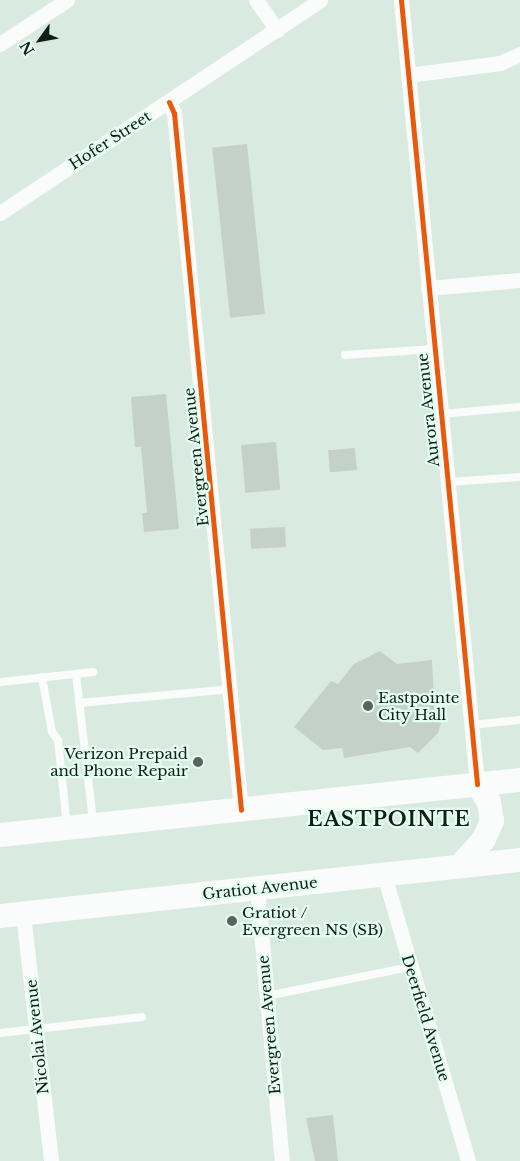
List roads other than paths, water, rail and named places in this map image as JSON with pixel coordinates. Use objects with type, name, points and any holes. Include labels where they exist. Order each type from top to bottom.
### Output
[{"type":"main road","points":[[0,836],[520,780]]},
{"type":"main road","points":[[460,866],[484,839],[492,821],[490,802],[477,784]]},
{"type":"main road","name":"Gratiot Avenue","points":[[0,916],[520,860]]},
{"type":"street","points":[[0,44],[67,0]]},
{"type":"street","points":[[256,0],[277,30]]},
{"type":"street","name":"Hofer Street","points":[[0,213],[320,0]]},
{"type":"street","name":"Aurora Avenue","points":[[401,0],[477,784]]},
{"type":"street","points":[[408,75],[500,63],[520,54]]},
{"type":"street","name":"Evergreen Avenue","points":[[169,102],[174,113],[232,689],[241,810]]},
{"type":"street","points":[[428,288],[520,280]]},
{"type":"street","name":"Deerfield Avenue","points":[[384,875],[468,1161]]},
{"type":"street","name":"Evergreen Avenue","points":[[257,888],[282,1161]]},
{"type":"street","name":"Nicolai Avenue","points":[[24,914],[51,1161]]},
{"type":"lane","points":[[345,355],[434,349]]},
{"type":"lane","points":[[441,414],[520,407]]},
{"type":"lane","points":[[448,482],[520,477]]},
{"type":"lane","points":[[0,682],[93,672]]},
{"type":"lane","points":[[76,674],[93,826]]},
{"type":"lane","points":[[42,677],[52,732],[58,740],[67,828]]},
{"type":"lane","points":[[79,703],[232,689]]},
{"type":"lane","points":[[471,725],[520,720]]},
{"type":"lane","points":[[267,996],[410,967]]},
{"type":"lane","points":[[0,1034],[142,1017]]},
{"type":"place","name":"Eastpointe City Hall","points":[[368,706]]},
{"type":"place","name":"Verizon Prepaid and Phone Repair","points":[[198,762]]},
{"type":"place","name":"Gratiot / Evergreen NS (SB)","points":[[232,921]]},
{"type":"district","name":"EASTPOINTE","points":[[389,819]]}]
